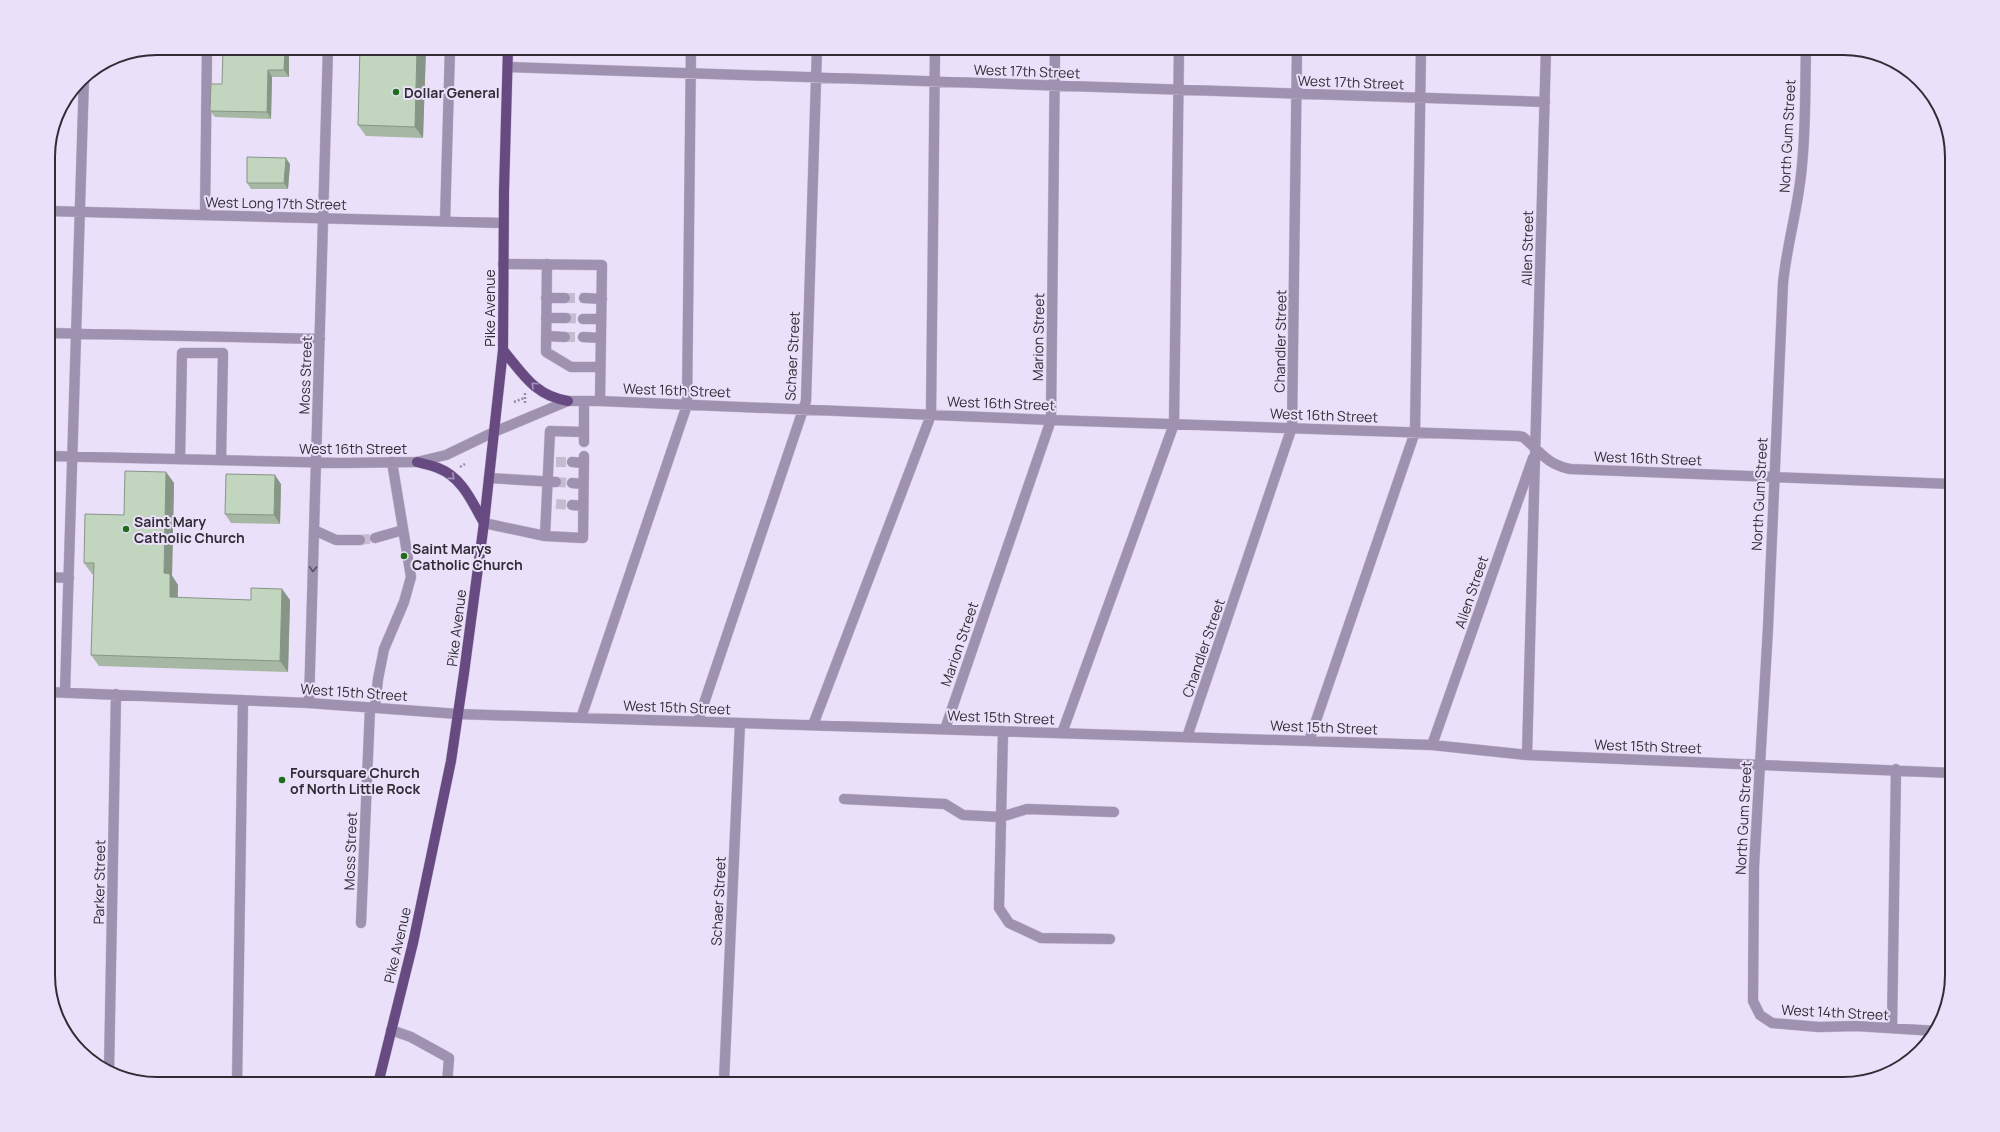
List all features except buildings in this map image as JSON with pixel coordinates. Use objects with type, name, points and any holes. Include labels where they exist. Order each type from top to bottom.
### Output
[{"type":"main road","name":"Pike Avenue","points":[[380,1077],[413,943],[451,761],[484,523],[503,350],[503,223],[508,55]]},
{"type":"main road","points":[[503,350],[531,384],[544,394],[556,399],[568,401]]},
{"type":"main road","points":[[417,462],[438,468],[450,474],[464,488],[484,523]]},
{"type":"street","points":[[205,215],[207,55]]},
{"type":"street","name":"Moss Street","points":[[309,703],[328,55]]},
{"type":"street","points":[[445,221],[450,55]]},
{"type":"street","points":[[582,718],[687,405],[692,55]]},
{"type":"street","name":"Schaer Street","points":[[698,721],[806,401],[817,55]]},
{"type":"street","points":[[813,725],[931,415],[935,55]]},
{"type":"street","name":"Marion Street","points":[[945,729],[1051,420],[1055,55]]},
{"type":"street","points":[[1062,733],[1174,424],[1179,55]]},
{"type":"street","name":"Chandler Street","points":[[1187,737],[1292,428],[1297,55]]},
{"type":"street","points":[[1309,741],[1415,432],[1421,55]]},
{"type":"street","name":"Allen Street","points":[[1527,755],[1546,55]]},
{"type":"street","name":"North Gum Street","points":[[1754,943],[1754,867],[1783,283],[1786,256],[1803,163],[1806,55]]},
{"type":"street","name":"West 17th Street","points":[[508,67],[1545,102]]},
{"type":"street","points":[[65,692],[84,86]]},
{"type":"street","name":"West Long 17th Street","points":[[55,211],[503,223]]},
{"type":"street","points":[[503,264],[602,265],[600,401]]},
{"type":"street","points":[[547,264],[546,352],[571,367],[600,368]]},
{"type":"street","points":[[546,298],[565,298]]},
{"type":"street","points":[[584,298],[602,299]]},
{"type":"street","points":[[546,318],[566,318]]},
{"type":"street","points":[[583,319],[602,318]]},
{"type":"street","points":[[55,333],[320,340]]},
{"type":"street","points":[[547,336],[566,336]]},
{"type":"street","points":[[583,337],[601,338]]},
{"type":"street","points":[[180,459],[182,353],[223,354],[221,460]]},
{"type":"street","name":"West 16th Street","points":[[55,456],[316,462],[417,462],[446,456],[494,432],[568,401],[600,401],[1051,420],[1518,436],[1523,437],[1556,466],[1570,469],[1945,484]]},
{"type":"street","points":[[545,536],[551,504],[552,461],[550,431],[584,437],[584,401]]},
{"type":"street","name":"Allen Street","points":[[1432,745],[1536,448]]},
{"type":"street","points":[[484,523],[545,536],[583,538],[584,459],[572,462]]},
{"type":"street","name":"Moss Street","points":[[361,923],[373,708],[384,649],[404,602],[411,577],[392,462]]},
{"type":"street","points":[[489,478],[552,482]]},
{"type":"street","points":[[572,483],[584,484]]},
{"type":"street","points":[[572,505],[584,506]]},
{"type":"street","points":[[314,530],[336,540],[360,540]]},
{"type":"street","points":[[374,538],[403,530]]},
{"type":"street","points":[[55,577],[69,578]]},
{"type":"street","name":"West 15th Street","points":[[55,692],[309,703],[458,714],[1432,745],[1527,755],[1945,773]]},
{"type":"street","name":"Parker Street","points":[[109,1065],[116,694]]},
{"type":"street","points":[[237,1077],[243,700]]},
{"type":"street","name":"Schaer Street","points":[[724,1077],[740,723]]},
{"type":"street","points":[[1003,731],[999,908],[1009,923],[1041,938],[1110,939]]},
{"type":"street","points":[[1892,1028],[1896,770]]},
{"type":"street","points":[[844,799],[944,804],[963,816],[1001,817],[1027,809],[1114,812]]},
{"type":"street","name":"West 14th Street","points":[[1754,943],[1753,1001],[1760,1015],[1768,1021],[1819,1027],[1929,1030]]},
{"type":"street","points":[[391,1030],[411,1037],[449,1058],[448,1077]]},
{"type":"path","points":[[525,391],[525,403]]},
{"type":"path","points":[[514,402],[524,398]]},
{"type":"tunnel","points":[[565,298],[584,298]]},
{"type":"tunnel","points":[[566,318],[583,319]]},
{"type":"tunnel","points":[[565,337],[583,337]]},
{"type":"tunnel","points":[[556,462],[572,462]]},
{"type":"tunnel","points":[[556,482],[572,483]]},
{"type":"tunnel","points":[[556,504],[572,505]]},
{"type":"tunnel","points":[[360,540],[375,538]]},
{"type":"place","name":"Dollar General","points":[[396,92]]},
{"type":"place","name":"Saint Mary Catholic Church","points":[[126,529]]},
{"type":"place","name":"Saint Marys Catholic Church","points":[[404,556]]},
{"type":"place","name":"Foursquare Church of North Little Rock","points":[[282,780]]}]
